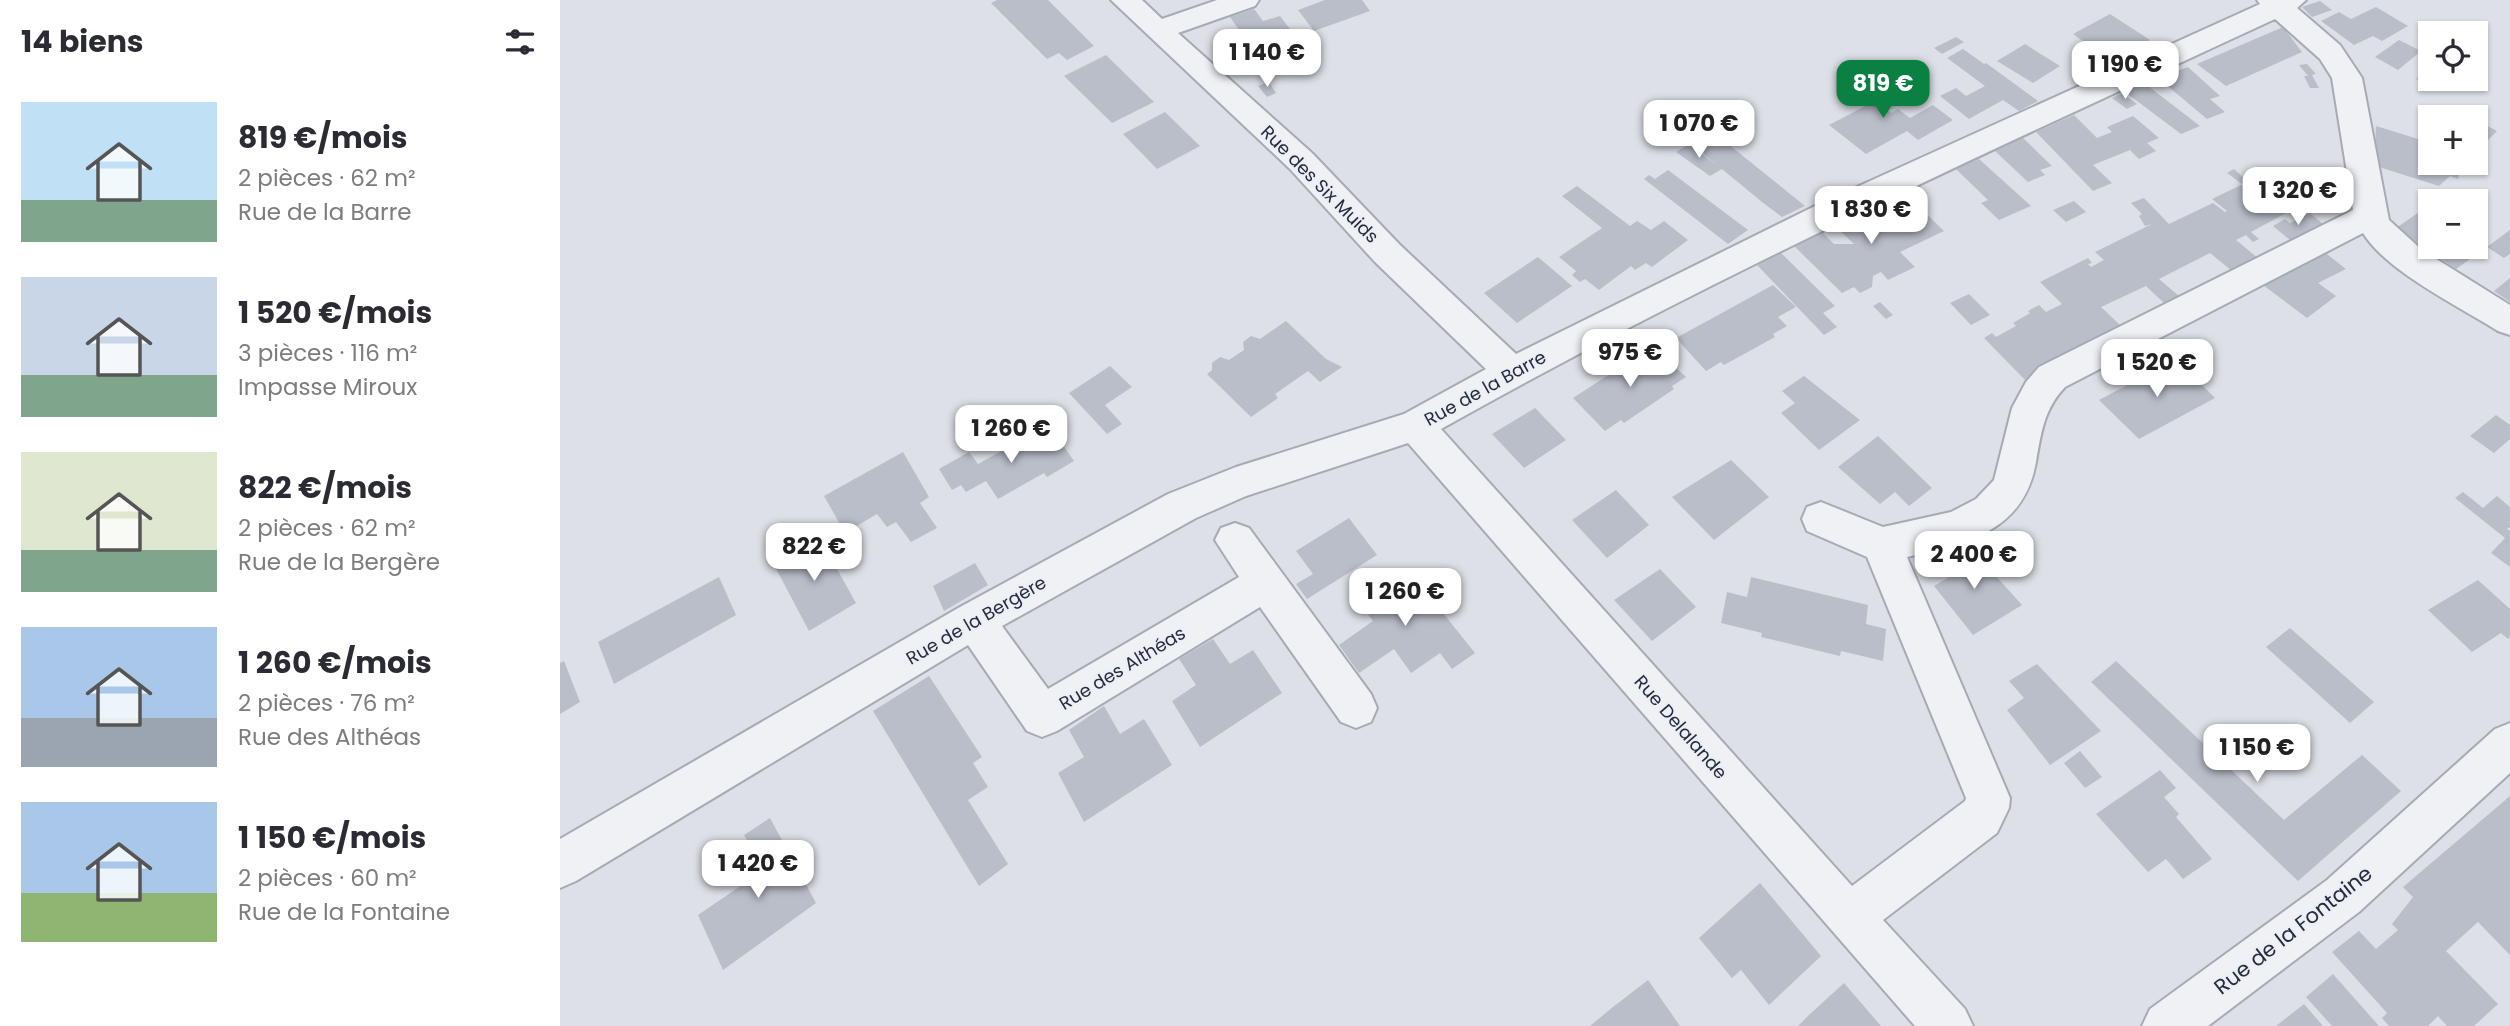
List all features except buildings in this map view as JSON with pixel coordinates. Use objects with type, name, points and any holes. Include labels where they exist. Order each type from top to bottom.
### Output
[{"type":"street","name":"Rue des Six Muids","points":[[1125,0],[1317,176],[1387,253],[1511,372]]},
{"type":"street","points":[[1158,30],[1245,0]]},
{"type":"street","points":[[2273,2],[2330,52],[2347,78],[2370,215],[2379,233],[2397,249],[2510,322]]},
{"type":"street","name":"Rue de la Barre","points":[[1415,426],[1511,372],[1826,214],[2273,2]]},
{"type":"street","points":[[1821,519],[1882,545],[1957,527],[1988,513],[2010,488],[2026,412],[2035,396],[2052,377],[2370,215]]},
{"type":"street","name":"Rue de la Bergère","points":[[560,866],[974,620],[1148,523],[1236,483],[1415,426]]},
{"type":"street","name":"Rue Delalande","points":[[1415,426],[1849,918],[1948,1026]]},
{"type":"street","points":[[1235,540],[1356,708]]},
{"type":"street","points":[[1849,918],[1981,817],[1989,798],[1882,545]]},
{"type":"street","name":"Rue des Althéas","points":[[974,620],[1042,716],[1266,582]]},
{"type":"street","name":"Rue de la Fontaine","points":[[2167,1026],[2343,896],[2510,744]]}]
